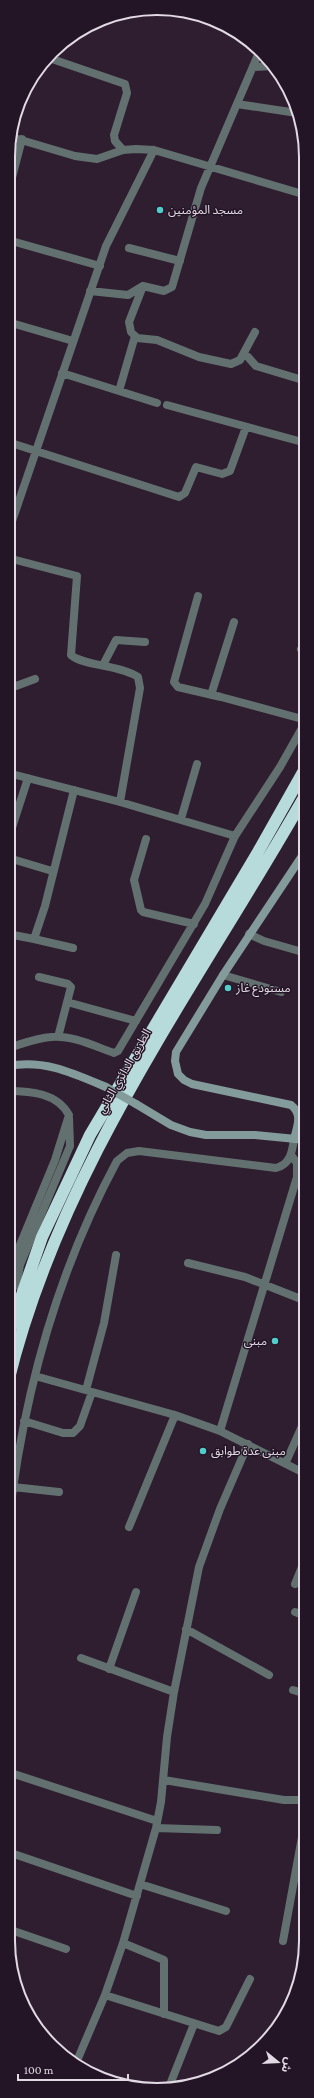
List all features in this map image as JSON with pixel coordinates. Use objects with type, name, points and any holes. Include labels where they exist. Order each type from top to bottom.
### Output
[{"type":"highway","name":"الطريق الدائري الثاني","points":[[15,1314],[45,1230],[90,1135],[254,859],[299,779]]},
{"type":"highway","name":"الطريق الدائري الثاني","points":[[15,1358],[49,1253],[96,1148],[146,1061],[299,806]]},
{"type":"street","points":[[90,291],[128,295],[143,286],[164,291],[169,290],[172,287],[196,202],[257,57]]},
{"type":"street","points":[[54,60],[121,81],[125,84],[127,93],[114,135],[115,141],[123,150]]},
{"type":"street","points":[[253,67],[266,66]]},
{"type":"street","points":[[237,104],[292,113]]},
{"type":"street","points":[[16,138],[75,156],[97,159],[123,150],[136,148],[154,150],[299,193]]},
{"type":"street","points":[[15,166],[22,140]]},
{"type":"street","points":[[15,513],[90,291],[112,232],[154,150]]},
{"type":"street","points":[[15,242],[100,266]]},
{"type":"street","points":[[129,248],[180,260]]},
{"type":"street","points":[[143,286],[129,322],[129,329],[135,336],[141,339],[157,340],[187,353],[227,364],[237,362],[243,355],[256,332]]},
{"type":"street","points":[[15,324],[73,341]]},
{"type":"street","points":[[119,391],[135,336]]},
{"type":"street","points":[[243,355],[248,357],[256,366],[299,379]]},
{"type":"street","points":[[62,373],[157,403]]},
{"type":"street","points":[[167,405],[299,441]]},
{"type":"street","points":[[15,444],[179,497],[185,493],[196,467],[222,474],[230,471],[246,427]]},
{"type":"street","points":[[15,560],[77,576],[72,655],[81,660],[103,664],[136,675],[140,682],[120,802]]},
{"type":"street","points":[[198,596],[174,682],[178,688],[299,718]]},
{"type":"street","points":[[211,695],[234,622]]},
{"type":"street","points":[[103,664],[116,640],[120,639],[145,642]]},
{"type":"street","points":[[15,686],[35,679]]},
{"type":"street","points":[[15,1046],[45,1038],[58,1037],[70,1038],[117,1052],[194,924],[214,884],[235,836],[280,767],[299,733]]},
{"type":"street","points":[[181,819],[197,764]]},
{"type":"street","points":[[15,775],[120,802],[235,836]]},
{"type":"street","points":[[15,818],[28,778]]},
{"type":"street","points":[[34,939],[45,906],[52,871],[74,790]]},
{"type":"street","points":[[146,839],[134,880],[141,910],[143,912],[194,924]]},
{"type":"street","points":[[15,860],[52,871]]},
{"type":"street","points":[[15,1475],[24,1421],[35,1376],[57,1302],[75,1253],[102,1191],[120,1158],[127,1153],[139,1151],[272,1168],[284,1165],[291,1155],[299,1117],[297,1111],[291,1105],[192,1084],[181,1077],[176,1070],[175,1061],[176,1052],[223,975],[249,934],[299,862]]},
{"type":"street","points":[[249,934],[264,941],[299,951]]},
{"type":"street","points":[[15,935],[73,948]]},
{"type":"street","points":[[223,975],[281,992]]},
{"type":"street","points":[[39,977],[70,985],[58,1037]]},
{"type":"street","points":[[67,1002],[136,1021]]},
{"type":"street","points":[[15,1065],[37,1063],[61,1068],[106,1086],[171,1125],[190,1132],[206,1135],[255,1135],[299,1139]]},
{"type":"street","points":[[15,1091],[26,1091],[50,1097],[61,1103],[69,1115],[71,1124],[70,1146],[23,1255],[17,1280],[18,1288],[22,1292]]},
{"type":"street","points":[[15,1257],[55,1160],[69,1115]]},
{"type":"street","points":[[220,1431],[298,1173],[297,1163],[291,1155]]},
{"type":"street","points":[[24,1421],[63,1433],[73,1433],[80,1426],[104,1324],[116,1255]]},
{"type":"street","points":[[188,1263],[264,1284],[299,1298]]},
{"type":"street","points":[[35,1376],[175,1415],[220,1431],[286,1462],[299,1470]]},
{"type":"street","points":[[129,1527],[175,1415]]},
{"type":"street","points":[[286,1462],[299,1433]]},
{"type":"street","points":[[78,2059],[105,1995],[123,1943],[157,1825],[164,1780],[167,1737],[174,1692],[199,1567],[220,1509],[248,1444]]},
{"type":"street","points":[[15,1487],[59,1492]]},
{"type":"street","points":[[295,1584],[299,1574]]},
{"type":"street","points":[[109,1668],[136,1592]]},
{"type":"street","points":[[295,1612],[299,1613]]},
{"type":"street","points":[[186,1629],[269,1675]]},
{"type":"street","points":[[81,1658],[174,1692]]},
{"type":"street","points":[[293,1690],[299,1692]]},
{"type":"street","points":[[15,1774],[157,1825],[217,1830]]},
{"type":"street","points":[[164,1780],[284,1800],[299,1800]]},
{"type":"street","points":[[283,1941],[299,1853]]},
{"type":"street","points":[[15,1854],[137,1896]]},
{"type":"street","points":[[140,1884],[226,1911]]},
{"type":"street","points":[[15,1931],[66,1949]]},
{"type":"street","points":[[123,1943],[164,1960],[164,2014]]},
{"type":"street","points":[[105,1995],[219,2031],[226,2027],[250,1979]]},
{"type":"street","points":[[171,2083],[194,2024]]},
{"type":"place","name":"مسجد المؤمنين","points":[[160,210]]},
{"type":"place","name":"مستودع غاز","points":[[228,988]]},
{"type":"place","name":"مبنى","points":[[275,1341]]},
{"type":"place","name":"مبنى عدة طوابق","points":[[203,1451]]}]
